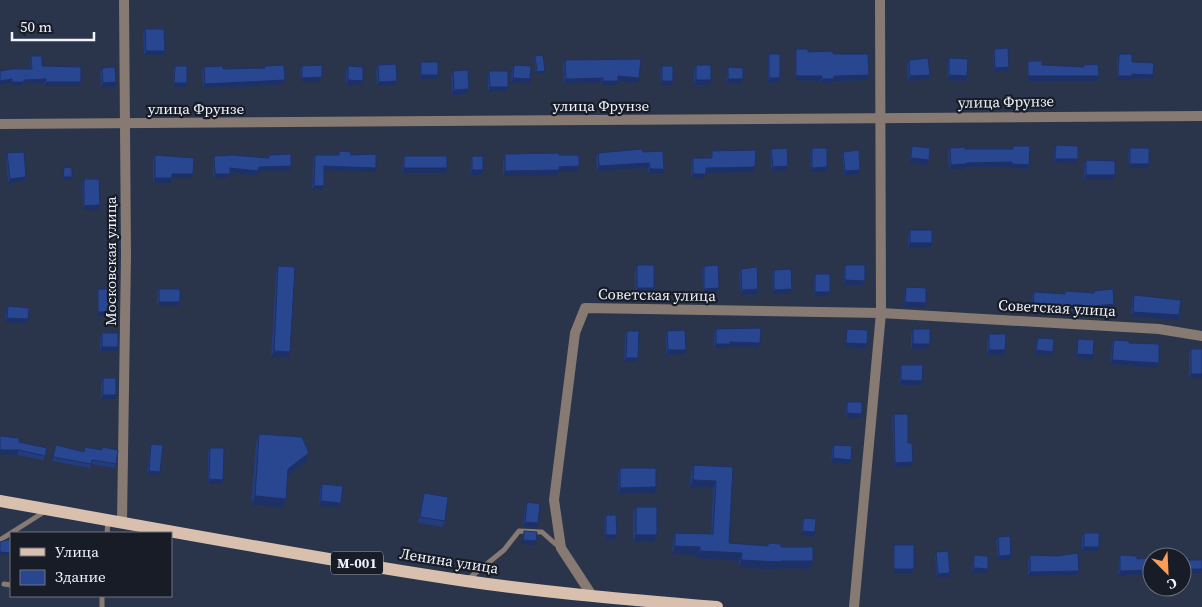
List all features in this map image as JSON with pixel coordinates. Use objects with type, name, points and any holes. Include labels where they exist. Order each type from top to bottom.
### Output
[{"type":"main road","name":"Ленина улица","points":[[0,501],[465,581],[593,597],[717,607]]},
{"type":"street","name":"Московская улица","points":[[122,522],[126,255],[124,0]]},
{"type":"street","points":[[854,607],[880,313],[880,0]]},
{"type":"street","name":"улица Фрунзе","points":[[0,124],[1202,116]]},
{"type":"street","name":"Советская улица","points":[[593,597],[561,548],[554,500],[575,333],[585,308],[880,313],[1159,329],[1202,336]]},
{"type":"lane","points":[[12,532],[47,509]]},
{"type":"lane","points":[[107,532],[108,520]]},
{"type":"lane","points":[[465,581],[504,550],[518,531],[542,532],[561,548]]},
{"type":"lane","points":[[4,584],[10,584]]},
{"type":"building","points":[[145,29],[164,29],[165,51],[146,51]]},
{"type":"building","points":[[1008,48],[1009,67],[995,68],[994,49]]},
{"type":"building","points":[[796,49],[808,49],[808,52],[833,51],[833,54],[868,54],[869,75],[834,76],[834,79],[822,79],[822,76],[796,76]]},
{"type":"building","points":[[769,54],[780,54],[780,78],[769,78]]},
{"type":"building","points":[[1119,54],[1132,54],[1132,62],[1154,63],[1153,75],[1132,74],[1132,76],[1118,76]]},
{"type":"building","points":[[543,55],[545,71],[537,72],[535,56]]},
{"type":"building","points":[[31,56],[42,56],[42,66],[81,67],[81,82],[46,82],[46,79],[24,80],[24,82],[12,82],[12,79],[0,81],[0,71],[32,69]]},
{"type":"building","points":[[928,58],[930,75],[910,76],[909,60]]},
{"type":"building","points":[[949,58],[968,59],[967,76],[949,75]]},
{"type":"building","points":[[641,59],[639,78],[618,76],[618,81],[603,81],[603,78],[566,79],[565,60]]},
{"type":"building","points":[[1028,61],[1042,61],[1042,65],[1084,67],[1083,65],[1098,64],[1099,76],[1028,76]]},
{"type":"building","points":[[421,62],[438,62],[438,75],[421,75]]},
{"type":"building","points":[[396,64],[397,81],[379,82],[378,65]]},
{"type":"building","points":[[284,65],[285,80],[205,84],[204,67],[223,66],[223,69],[265,68],[265,66]]},
{"type":"building","points":[[322,65],[322,77],[302,78],[302,66]]},
{"type":"building","points":[[514,65],[531,66],[530,79],[513,78]]},
{"type":"building","points":[[696,65],[711,65],[711,80],[696,80]]},
{"type":"building","points":[[175,66],[187,66],[187,83],[174,83]]},
{"type":"building","points":[[348,66],[363,67],[363,81],[348,80]]},
{"type":"building","points":[[662,66],[673,66],[673,81],[662,81]]},
{"type":"building","points":[[115,67],[116,82],[103,83],[102,68]]},
{"type":"building","points":[[728,67],[743,68],[743,79],[728,79]]},
{"type":"building","points":[[468,70],[469,89],[454,90],[453,71]]},
{"type":"building","points":[[489,71],[508,71],[508,87],[490,87]]},
{"type":"building","points":[[1056,145],[1078,146],[1078,159],[1055,159]]},
{"type":"building","points":[[912,146],[930,148],[929,160],[911,158]]},
{"type":"building","points":[[1013,146],[1030,146],[1029,165],[1012,164],[1012,162],[951,165],[950,148],[1013,149]]},
{"type":"building","points":[[787,148],[788,166],[773,167],[771,149]]},
{"type":"building","points":[[812,148],[827,148],[827,167],[812,168]]},
{"type":"building","points":[[1130,148],[1149,148],[1149,164],[1130,164]]},
{"type":"building","points":[[642,149],[643,152],[663,151],[664,169],[650,169],[649,163],[599,166],[598,153]]},
{"type":"building","points":[[756,150],[755,167],[706,168],[706,174],[693,174],[693,158],[712,158],[712,151]]},
{"type":"building","points":[[859,150],[860,170],[845,171],[843,152]]},
{"type":"building","points":[[339,151],[351,152],[351,155],[376,154],[376,168],[324,166],[324,186],[314,186],[315,155],[339,155]]},
{"type":"building","points":[[24,152],[26,177],[10,179],[7,153]]},
{"type":"building","points":[[559,153],[559,155],[579,155],[579,166],[559,167],[559,170],[505,171],[505,154]]},
{"type":"building","points":[[291,154],[291,166],[259,167],[258,171],[230,168],[230,174],[215,174],[214,156],[232,155],[269,158],[269,155]]},
{"type":"building","points":[[155,155],[194,158],[193,174],[172,174],[172,178],[155,178]]},
{"type":"building","points":[[404,156],[447,156],[447,168],[404,168]]},
{"type":"building","points":[[472,156],[483,156],[483,170],[472,170]]},
{"type":"building","points":[[1086,160],[1115,161],[1115,175],[1086,175]]},
{"type":"building","points":[[64,167],[72,168],[72,177],[63,177]]},
{"type":"building","points":[[84,179],[99,179],[100,205],[84,206]]},
{"type":"building","points":[[910,230],[932,230],[932,243],[910,243]]},
{"type":"building","points":[[637,265],[654,265],[654,288],[637,288]]},
{"type":"building","points":[[718,265],[719,288],[704,289],[704,266]]},
{"type":"building","points":[[845,265],[865,265],[865,281],[845,280]]},
{"type":"building","points":[[278,266],[295,267],[290,352],[274,351]]},
{"type":"building","points":[[757,267],[758,289],[742,290],[741,269]]},
{"type":"building","points":[[791,269],[792,289],[774,290],[774,270]]},
{"type":"building","points":[[815,274],[830,274],[830,292],[815,292]]},
{"type":"building","points":[[906,287],[926,288],[926,303],[905,302]]},
{"type":"building","points":[[98,289],[118,289],[117,312],[98,312]]},
{"type":"building","points":[[159,289],[180,289],[180,302],[159,302]]},
{"type":"building","points":[[1113,289],[1114,304],[1084,307],[1084,312],[1033,308],[1034,292],[1065,294],[1065,291],[1094,293],[1094,291]]},
{"type":"building","points":[[1134,295],[1181,300],[1179,315],[1133,312]]},
{"type":"building","points":[[8,306],[29,308],[28,319],[7,318]]},
{"type":"building","points":[[761,328],[760,343],[730,342],[730,344],[716,344],[716,329]]},
{"type":"building","points":[[847,329],[868,330],[867,344],[846,343]]},
{"type":"building","points":[[913,329],[930,329],[930,344],[913,344]]},
{"type":"building","points":[[685,330],[686,350],[668,350],[667,331]]},
{"type":"building","points":[[627,331],[639,331],[638,358],[626,358]]},
{"type":"building","points":[[102,333],[118,333],[118,347],[102,347]]},
{"type":"building","points":[[989,334],[1006,334],[1005,350],[989,350]]},
{"type":"building","points":[[1038,338],[1054,339],[1053,352],[1036,350]]},
{"type":"building","points":[[1078,339],[1094,340],[1093,355],[1077,354]]},
{"type":"building","points":[[1114,340],[1129,341],[1129,343],[1159,344],[1159,363],[1112,360]]},
{"type":"building","points":[[1191,349],[1202,349],[1202,374],[1191,374]]},
{"type":"building","points":[[901,365],[923,365],[922,381],[901,380]]},
{"type":"building","points":[[103,378],[116,378],[116,395],[103,395]]},
{"type":"building","points":[[847,402],[862,402],[862,414],[847,413]]},
{"type":"building","points":[[894,414],[908,414],[908,443],[912,443],[913,462],[895,463]]},
{"type":"building","points":[[259,434],[302,437],[309,453],[288,469],[286,499],[255,496]]},
{"type":"building","points":[[0,436],[19,438],[19,442],[47,448],[45,456],[18,450],[0,450]]},
{"type":"building","points":[[151,444],[163,445],[160,472],[149,471]]},
{"type":"building","points":[[56,445],[84,452],[85,447],[102,450],[102,447],[118,450],[116,464],[92,460],[91,464],[53,457]]},
{"type":"building","points":[[834,445],[852,446],[851,460],[833,458]]},
{"type":"building","points":[[210,448],[224,448],[223,480],[209,479]]},
{"type":"building","points":[[694,465],[733,467],[729,543],[768,546],[768,543],[781,544],[781,547],[813,547],[813,561],[741,560],[742,553],[700,551],[700,547],[675,546],[675,533],[713,534],[716,481],[693,480]]},
{"type":"building","points":[[620,468],[656,468],[656,487],[620,488]]},
{"type":"building","points":[[322,484],[343,486],[341,503],[321,501]]},
{"type":"building","points":[[424,493],[448,497],[445,521],[420,517]]},
{"type":"building","points":[[527,502],[540,504],[538,523],[525,522]]},
{"type":"building","points":[[636,507],[657,507],[657,535],[636,535]]},
{"type":"building","points":[[606,515],[616,515],[617,535],[606,535]]},
{"type":"building","points":[[804,518],[816,519],[815,532],[802,531]]},
{"type":"building","points":[[524,531],[537,532],[536,541],[523,540]]},
{"type":"building","points":[[1084,533],[1099,533],[1099,547],[1084,547]]},
{"type":"building","points":[[1010,536],[1011,555],[999,556],[998,537]]},
{"type":"building","points":[[10,540],[10,553],[0,552],[0,542]]},
{"type":"building","points":[[894,545],[914,545],[914,569],[894,569]]},
{"type":"building","points":[[948,551],[950,573],[938,574],[936,552]]},
{"type":"building","points":[[1078,553],[1079,571],[1030,572],[1030,555],[1057,556]]},
{"type":"building","points":[[974,555],[988,556],[988,569],[974,568]]},
{"type":"building","points":[[1120,555],[1137,556],[1137,559],[1142,559],[1142,570],[1120,571]]},
{"type":"building","points":[[1192,560],[1202,560],[1202,569],[1192,569]]}]
